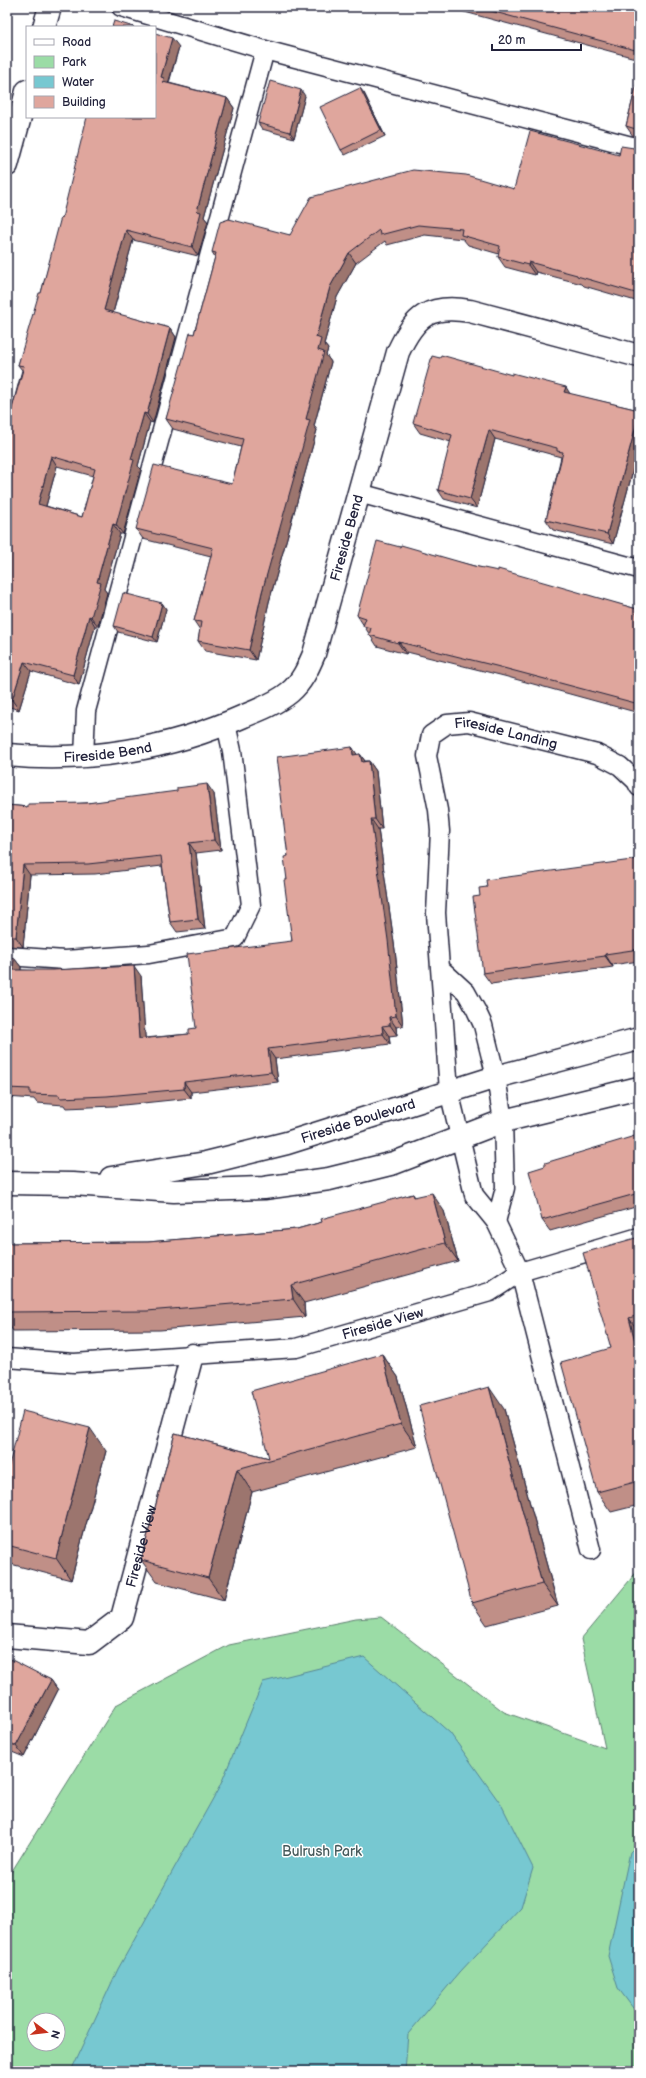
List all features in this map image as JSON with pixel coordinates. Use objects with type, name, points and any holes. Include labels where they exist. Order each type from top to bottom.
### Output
[{"type":"street","points":[[44,26],[50,7]]},
{"type":"street","points":[[7,165],[26,95]]},
{"type":"street","name":"Fireside Bend","points":[[7,755],[56,758],[84,757],[125,752],[170,742],[226,724],[261,709],[289,692],[304,676],[314,654],[398,352],[406,334],[414,322],[425,314],[438,310],[456,308],[639,356]]},
{"type":"street","name":"Fireside Boulevard","points":[[72,1184],[206,1163],[287,1143],[496,1077],[639,1039]]},
{"type":"street","name":"Fireside Boulevard","points":[[7,1183],[72,1184],[174,1191],[264,1188],[329,1178],[394,1163],[461,1135],[503,1121],[639,1088]]},
{"type":"street","name":"Fireside View","points":[[7,1636],[89,1643],[122,1618],[192,1355]]},
{"type":"lane","points":[[120,7],[265,50],[639,148]]},
{"type":"lane","points":[[84,757],[86,711],[265,50]]},
{"type":"lane","points":[[359,494],[639,569]]},
{"type":"lane","name":"Fireside Landing","points":[[461,1135],[449,1091],[436,912],[440,831],[438,810],[427,756],[430,735],[447,724],[469,722],[590,752],[620,766],[636,781],[639,787]]},
{"type":"lane","points":[[7,956],[66,960],[148,954],[235,938],[251,905],[232,751],[226,724]]},
{"type":"lane","points":[[441,969],[466,992],[476,1010],[483,1025],[496,1077],[503,1121],[505,1188],[496,1222]]},
{"type":"lane","points":[[461,1135],[474,1195],[496,1222],[520,1272],[590,1550]]},
{"type":"lane","name":"Fireside View","points":[[7,1358],[74,1363],[296,1348],[490,1292],[520,1272],[639,1237]]},
{"type":"green space","name":"Bulrush Park","points":[[639,1569],[639,2071],[7,2071],[7,1879],[116,1705],[229,1645],[356,1619],[381,1617],[504,1712],[605,1748],[581,1639]]},
{"type":"water","points":[[364,1657],[450,1733],[502,1806],[533,1868],[521,1907],[459,1973],[408,2034],[405,2071],[71,2071],[118,1969],[220,1786],[263,1682]]},
{"type":"water","points":[[639,1843],[639,2016],[618,1988],[608,1956],[630,1852]]},
{"type":"building","points":[[476,7],[639,7],[639,51]]},
{"type":"building","points":[[114,21],[131,26],[112,26]]},
{"type":"building","points":[[156,33],[172,38],[161,77],[164,78],[163,82],[227,98],[197,211],[201,212],[192,247],[126,230],[104,310],[170,328],[147,414],[144,413],[131,459],[134,460],[116,525],[113,524],[97,582],[101,583],[91,617],[89,616],[73,675],[24,662],[12,700],[7,699],[7,426],[24,366],[18,365],[39,293],[41,293],[61,217],[62,218],[87,118],[156,118]],"holes":[[[51,456],[95,469],[82,517],[38,504]]]},
{"type":"building","points":[[639,75],[639,130],[626,126]]},
{"type":"building","points":[[270,81],[301,90],[290,132],[258,123]]},
{"type":"building","points":[[360,88],[381,130],[341,150],[320,107]]},
{"type":"building","points":[[530,131],[619,155],[621,146],[634,148],[639,146],[639,294],[529,262],[528,265],[498,257],[500,246],[461,235],[462,229],[418,225],[380,235],[379,230],[349,253],[330,287],[316,337],[321,339],[318,350],[324,352],[306,419],[310,420],[262,592],[249,650],[198,641],[201,622],[194,621],[213,548],[136,529],[154,465],[232,484],[243,439],[166,419],[190,333],[194,334],[216,253],[212,252],[220,222],[229,219],[290,235],[311,197],[413,170],[466,175],[514,189]]},
{"type":"building","points":[[441,355],[512,375],[512,373],[566,387],[564,392],[639,410],[607,534],[546,520],[563,452],[557,451],[557,448],[489,430],[470,499],[438,490],[452,435],[413,423],[432,356],[440,358]]},
{"type":"building","points":[[377,541],[400,547],[401,545],[474,566],[498,571],[498,569],[637,609],[636,614],[639,615],[639,704],[496,666],[369,635],[371,628],[363,626],[366,618],[357,615]]},
{"type":"building","points":[[123,593],[162,603],[153,637],[114,626]]},
{"type":"building","points":[[352,747],[353,755],[360,754],[362,762],[369,761],[375,819],[371,819],[388,940],[396,1016],[389,1017],[390,1025],[382,1026],[383,1034],[268,1049],[271,1072],[184,1082],[184,1089],[107,1096],[60,1098],[59,1095],[30,1094],[30,1089],[7,1088],[7,957],[14,958],[13,970],[52,970],[134,966],[139,1039],[189,1034],[189,1029],[196,1028],[187,954],[292,941],[284,880],[287,880],[284,857],[288,856],[278,779],[280,779],[277,757]]},
{"type":"building","points":[[207,784],[214,840],[189,843],[198,919],[170,922],[161,856],[88,864],[23,865],[16,937],[7,937],[7,805],[28,807],[28,804],[87,803],[177,791],[177,788]]},
{"type":"building","points":[[639,859],[639,949],[605,954],[605,956],[483,973],[473,897],[480,896],[479,888],[487,887],[486,880]]},
{"type":"building","points":[[638,1135],[639,1193],[542,1220],[529,1171],[545,1166],[545,1163]]},
{"type":"building","points":[[432,1193],[445,1243],[291,1285],[293,1299],[147,1311],[7,1312],[7,1243],[148,1242],[297,1229],[322,1222],[321,1219],[413,1194],[414,1197]]},
{"type":"building","points":[[639,1237],[639,1315],[629,1318],[639,1357],[639,1481],[597,1492],[561,1362],[611,1348],[583,1253]]},
{"type":"building","points":[[382,1354],[401,1424],[237,1469],[208,1578],[141,1560],[175,1433],[269,1458],[251,1391]]},
{"type":"building","points":[[489,1387],[542,1584],[472,1603],[419,1406]]},
{"type":"building","points":[[23,1411],[90,1428],[56,1558],[7,1545],[7,1473]]},
{"type":"building","points":[[8,1658],[51,1680],[16,1746],[7,1742]]}]
